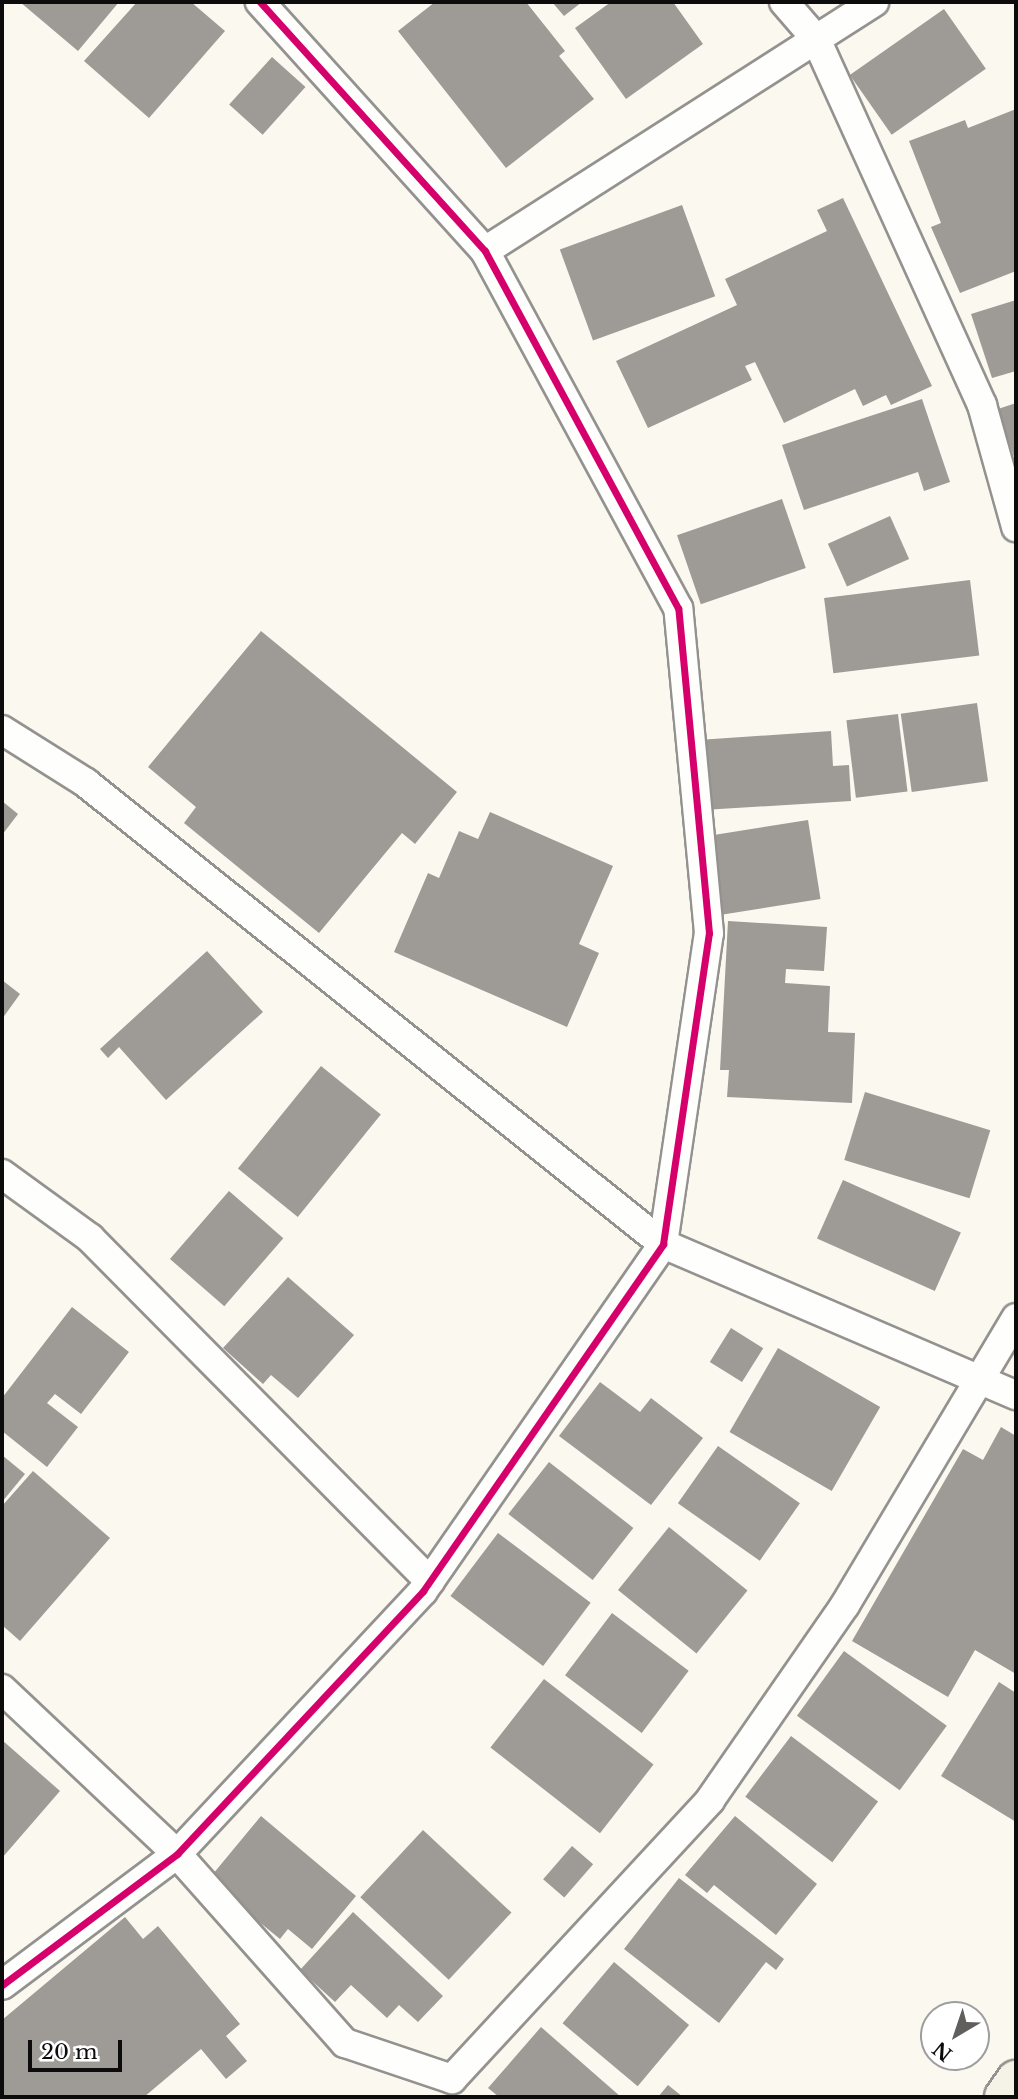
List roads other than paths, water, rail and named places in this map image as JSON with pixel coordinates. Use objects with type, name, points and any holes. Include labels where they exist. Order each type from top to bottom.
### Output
[{"type":"main road","points":[[1004,2097],[1016,2080]]},
{"type":"street","points":[[2,1985],[177,1854],[430,1581],[663,1244],[709,933],[678,608],[485,251],[260,2]]},
{"type":"street","points":[[784,2],[816,39],[982,405],[1016,527]]},
{"type":"street","points":[[485,251],[874,2]]},
{"type":"street","points":[[2,730],[86,783],[663,1244],[1016,1395]]},
{"type":"street","points":[[2,1174],[90,1238],[430,1581]]},
{"type":"street","points":[[2,1689],[177,1854],[345,2043],[452,2079],[710,1800],[845,1605],[1016,1318]]}]
